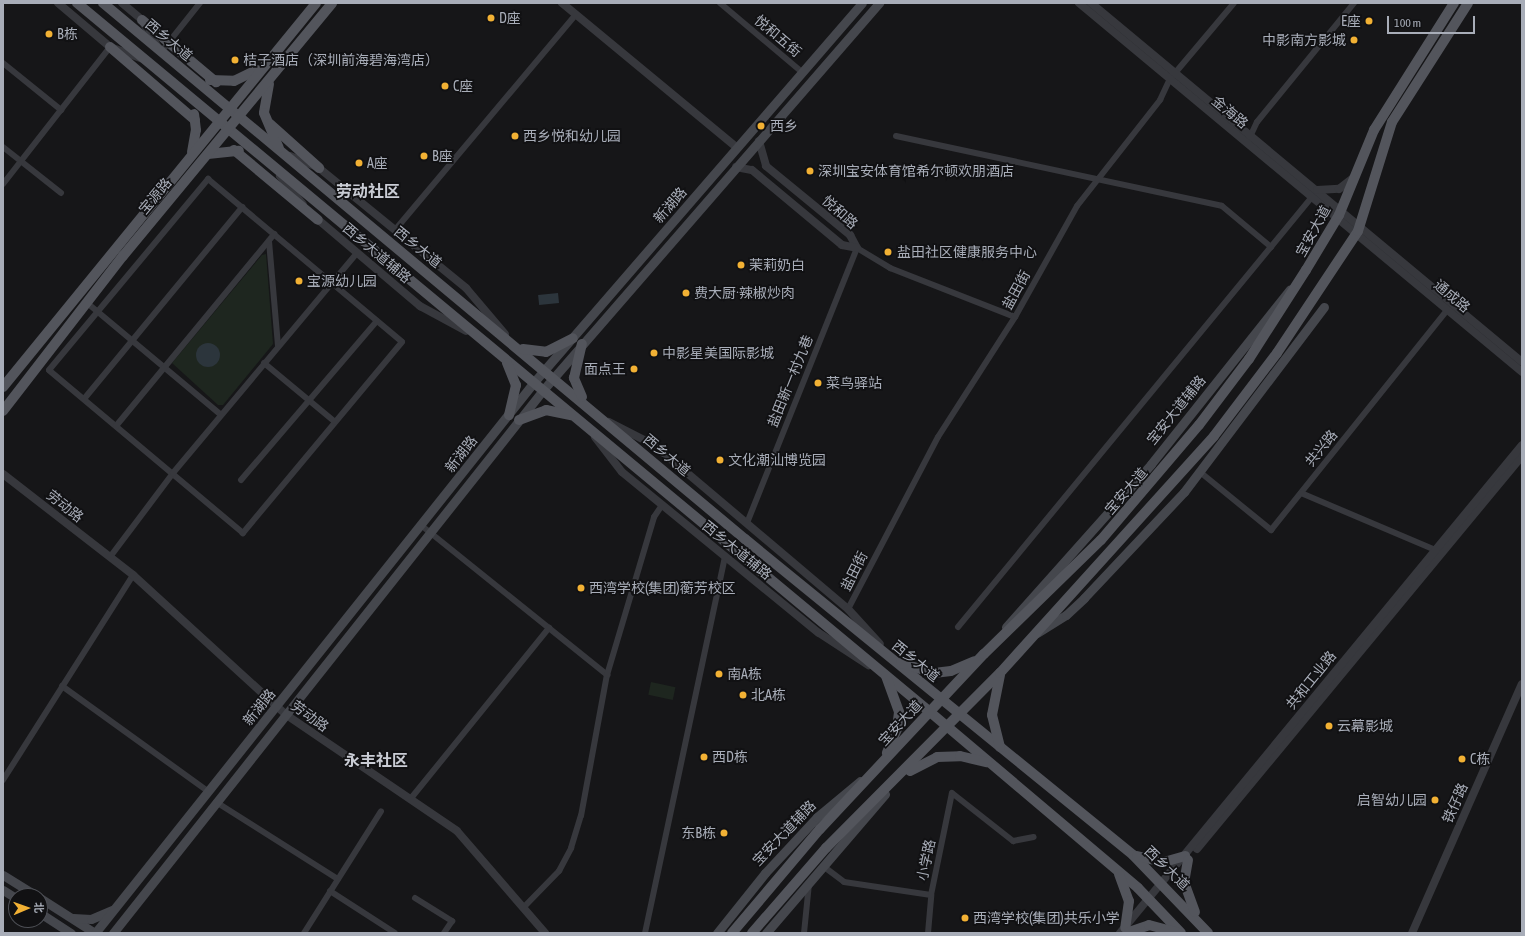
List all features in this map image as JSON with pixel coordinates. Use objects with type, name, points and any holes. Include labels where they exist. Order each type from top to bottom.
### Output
[{"type":"main road","name":"西乡大道","points":[[77,3],[273,168],[534,382],[930,712],[1116,869],[1151,901],[1180,933]]},
{"type":"main road","name":"西乡大道","points":[[103,3],[1001,750],[1133,855],[1164,885],[1208,933]]},
{"type":"main road","name":"宝源路","points":[[3,387],[181,166],[316,3]]},
{"type":"main road","name":"宝源路","points":[[3,411],[86,302],[332,3]]},
{"type":"main road","name":"新湖路","points":[[113,933],[285,714],[426,529],[534,382],[862,3]]},
{"type":"main road","name":"新湖路","points":[[95,933],[276,707],[543,390],[879,3]]},
{"type":"main road","name":"宝安大道","points":[[732,933],[790,862],[941,699],[984,654],[1101,540],[1153,481],[1249,360],[1306,270],[1339,214],[1374,130],[1454,3]]},
{"type":"main road","points":[[752,933],[826,848],[898,778],[1038,633],[1214,436],[1277,353],[1358,230],[1392,122],[1468,3]]},
{"type":"main road","points":[[142,20],[216,82]]},
{"type":"main road","points":[[110,47],[195,120]]},
{"type":"main road","points":[[184,70],[216,82],[243,78],[268,61]]},
{"type":"main road","points":[[278,69],[266,92],[267,122],[282,153]]},
{"type":"main road","points":[[176,86],[190,106],[195,120],[192,154]]},
{"type":"main road","points":[[267,122],[319,168]]},
{"type":"main road","points":[[208,154],[234,150],[273,168]]},
{"type":"main road","points":[[234,150],[318,220]]},
{"type":"main road","points":[[181,166],[191,166],[191,175]]},
{"type":"main road","points":[[1038,633],[1057,622],[1084,598],[1200,472],[1324,307]]},
{"type":"main road","points":[[515,345],[546,352],[573,338]]},
{"type":"main road","points":[[582,344],[574,378],[587,405]]},
{"type":"main road","points":[[502,356],[516,385],[509,415]]},
{"type":"main road","points":[[519,420],[549,410],[579,420]]},
{"type":"main road","points":[[893,660],[938,672],[969,664],[984,654]]},
{"type":"main road","points":[[1000,673],[992,715],[994,734],[1001,750]]},
{"type":"main road","points":[[883,762],[899,720],[897,703],[885,675]]},
{"type":"main road","points":[[766,933],[898,778],[937,757],[960,756],[989,763]]},
{"type":"main road","name":"宝安大道辅路","points":[[717,933],[765,873],[817,818],[883,762]]},
{"type":"main road","points":[[1133,855],[1164,862],[1186,858],[1184,882],[1200,923]]},
{"type":"main road","points":[[1116,869],[1129,901],[1125,931],[1149,925],[1180,933]]},
{"type":"main road","points":[[3,875],[23,888]]},
{"type":"main road","points":[[48,903],[95,933]]},
{"type":"main road","points":[[68,916],[91,919],[118,905]]},
{"type":"main road","points":[[122,933],[128,913]]},
{"type":"main road","points":[[48,918],[71,933]]},
{"type":"main road","points":[[57,924],[64,933]]},
{"type":"street","points":[[58,3],[110,47],[145,60]]},
{"type":"street","points":[[122,3],[142,20],[161,52],[200,3]]},
{"type":"street","points":[[562,3],[737,148]]},
{"type":"street","name":"悦和五街","points":[[720,3],[802,72]]},
{"type":"street","name":"金海路","points":[[1079,3],[1091,5],[1173,76],[1367,238]]},
{"type":"street","name":"盐田街","points":[[848,609],[938,437],[1015,317],[1058,236],[1097,180],[1160,100],[1173,76],[1234,3]]},
{"type":"street","points":[[1249,139],[1257,122],[1354,3]]},
{"type":"street","points":[[395,230],[576,14]]},
{"type":"street","points":[[3,184],[110,47]]},
{"type":"street","points":[[3,63],[61,110]]},
{"type":"street","points":[[896,136],[1222,206],[1271,247]]},
{"type":"street","name":"悦和路","points":[[759,141],[766,166],[850,235],[856,248]]},
{"type":"street","points":[[3,147],[61,193]]},
{"type":"street","name":"西乡大道辅路","points":[[282,153],[319,168],[466,288],[515,345]]},
{"type":"street","name":"悦和路","points":[[736,167],[752,170],[842,245],[856,248]]},
{"type":"street","name":"西乡大道辅路","points":[[273,168],[318,220],[420,306],[481,339]]},
{"type":"street","points":[[958,627],[1314,194],[1339,189],[1356,174]]},
{"type":"street","points":[[208,179],[274,234],[402,342],[243,533],[50,370],[208,179]]},
{"type":"street","points":[[84,399],[242,207]]},
{"type":"street","points":[[116,426],[274,234]]},
{"type":"street","name":"通成路","points":[[1367,238],[1447,310],[1522,372]]},
{"type":"street","name":"通成路","points":[[1367,238],[1522,362]]},
{"type":"street","points":[[269,241],[278,346]]},
{"type":"street","points":[[856,248],[890,268],[1015,317]]},
{"type":"street","name":"盐田新一村九巷","points":[[746,523],[856,248]]},
{"type":"street","points":[[110,557],[173,474],[330,282],[357,253]]},
{"type":"street","points":[[86,302],[221,415]]},
{"type":"street","name":"共兴路","points":[[1200,472],[1271,530],[1447,310]]},
{"type":"street","points":[[241,480],[377,321]]},
{"type":"street","points":[[264,363],[335,422]]},
{"type":"street","name":"西乡大道辅路","points":[[603,419],[654,445],[848,609],[893,660]]},
{"type":"street","name":"西乡大道辅路","points":[[588,427],[622,472],[819,634],[885,675]]},
{"type":"street","name":"共和工业路","points":[[1125,931],[1522,445]]},
{"type":"street","name":"共和工业路","points":[[1186,858],[1522,456]]},
{"type":"street","name":"劳动路","points":[[3,474],[133,575],[276,707],[412,797],[457,831],[545,933]]},
{"type":"street","points":[[1301,493],[1435,550]]},
{"type":"street","points":[[523,908],[559,871],[571,848],[587,786],[608,676],[654,517],[662,505]]},
{"type":"street","points":[[426,529],[608,676]]},
{"type":"street","points":[[645,933],[725,557]]},
{"type":"street","points":[[3,780],[133,575]]},
{"type":"street","points":[[412,797],[549,628]]},
{"type":"street","name":"铁仔路","points":[[1412,933],[1522,684]]},
{"type":"street","points":[[62,686],[209,792]]},
{"type":"street","name":"小学路","points":[[928,933],[931,895],[952,792],[1013,840],[1034,837]]},
{"type":"street","points":[[216,802],[338,879]]},
{"type":"street","points":[[304,933],[381,811]]},
{"type":"street","points":[[823,866],[844,882],[931,895]]},
{"type":"street","points":[[804,933],[809,882]]},
{"type":"street","points":[[330,892],[395,933]]},
{"type":"street","points":[[414,898],[452,921],[444,933]]},
{"type":"shaded area","points":[[266,254],[273,344],[223,405],[218,405],[172,363],[262,255]]},
{"type":"shaded area","points":[[558,293],[559,303],[539,305],[538,295]]},
{"type":"shaded area","points":[[208,343],[213,344],[219,350],[219,360],[213,366],[208,367],[203,366],[197,360],[196,355],[197,350],[203,344]]},
{"type":"shaded area","points":[[651,682],[675,687],[673,700],[648,695]]},
{"type":"place","name":"D座","points":[[491,18]]},
{"type":"place","name":"E座","points":[[1369,21]]},
{"type":"place","name":"B栋","points":[[49,34]]},
{"type":"place","name":"中影南方影城","points":[[1354,40]]},
{"type":"place","name":"桔子酒店（深圳前海碧海湾店）","points":[[235,60]]},
{"type":"place","name":"C座","points":[[445,86]]},
{"type":"place","name":"西乡","points":[[761,126]]},
{"type":"place","name":"西乡悦和幼儿园","points":[[515,136]]},
{"type":"place","name":"B座","points":[[424,156]]},
{"type":"place","name":"A座","points":[[359,163]]},
{"type":"place","name":"深圳宝安体育馆希尔顿欢朋酒店","points":[[810,171]]},
{"type":"place","name":"盐田社区健康服务中心","points":[[888,252]]},
{"type":"place","name":"茉莉奶白","points":[[741,265]]},
{"type":"place","name":"宝源幼儿园","points":[[299,281]]},
{"type":"place","name":"费大厨·辣椒炒肉","points":[[686,293]]},
{"type":"place","name":"中影星美国际影城","points":[[654,353]]},
{"type":"place","name":"面点王","points":[[634,369]]},
{"type":"place","name":"菜鸟驿站","points":[[818,383]]},
{"type":"place","name":"文化潮汕博览园","points":[[720,460]]},
{"type":"place","name":"西湾学校(集团)蘅芳校区","points":[[581,588]]},
{"type":"place","name":"南A栋","points":[[719,674]]},
{"type":"place","name":"北A栋","points":[[743,695]]},
{"type":"place","name":"云幕影城","points":[[1329,726]]},
{"type":"place","name":"西D栋","points":[[704,757]]},
{"type":"place","name":"C栋","points":[[1462,759]]},
{"type":"place","name":"启智幼儿园","points":[[1435,800]]},
{"type":"place","name":"东B栋","points":[[724,833]]},
{"type":"place","name":"西湾学校(集团)共乐小学","points":[[965,918]]},
{"type":"district","name":"劳动社区","points":[[368,191]]},
{"type":"district","name":"永丰社区","points":[[376,760]]}]
